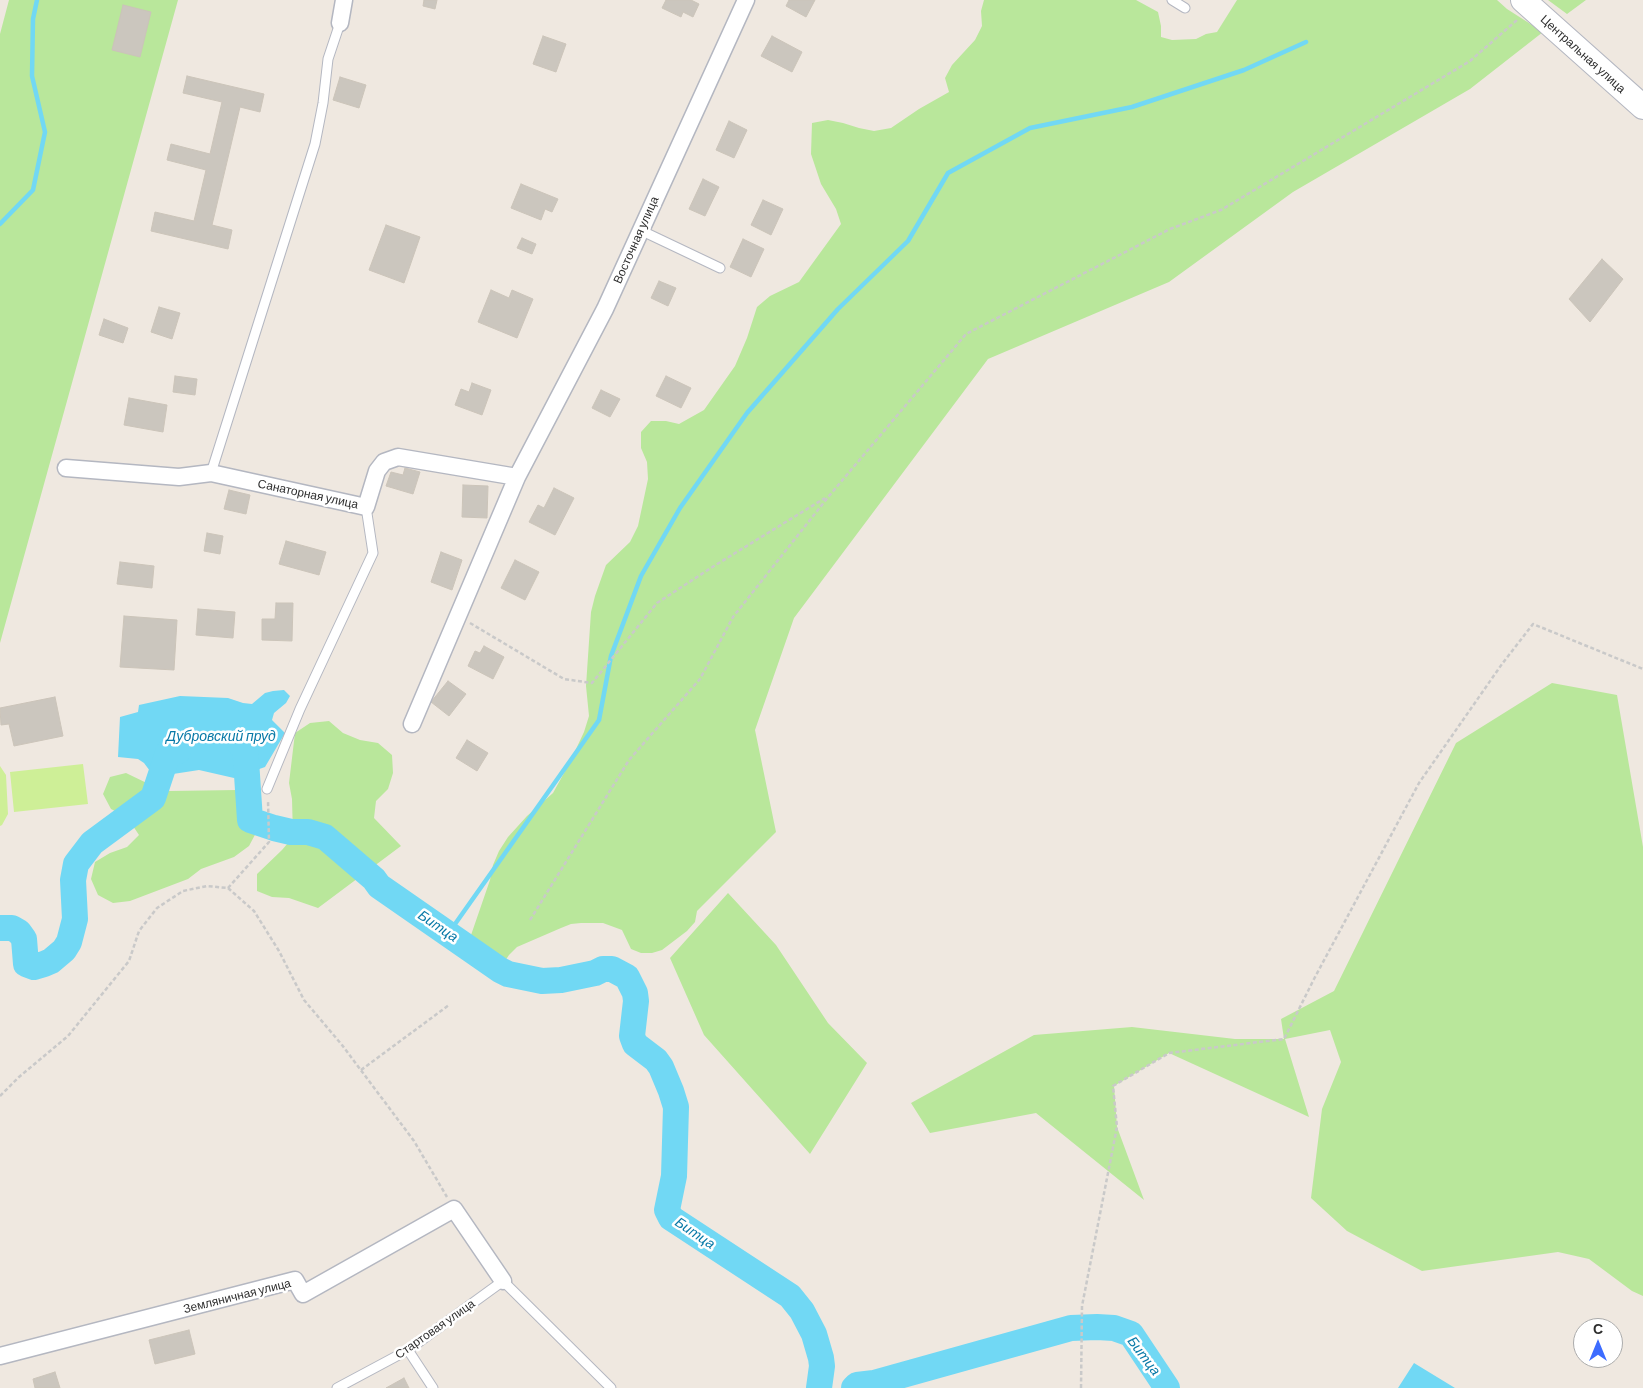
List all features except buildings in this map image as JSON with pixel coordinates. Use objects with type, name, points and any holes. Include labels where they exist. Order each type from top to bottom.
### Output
[{"type":"street","points":[[340,24],[344,0]]},
{"type":"street","name":"Восточная улица","points":[[412,724],[518,477],[605,309],[746,0]]},
{"type":"street","name":"Центральная улица","points":[[1527,4],[1643,107]]},
{"type":"street","name":"Санаторная улица","points":[[66,468],[179,478],[211,473],[366,507],[378,471],[384,462],[398,457],[518,477]]},
{"type":"street","points":[[454,1209],[503,1281]]},
{"type":"street","name":"Земляничная улица","points":[[0,1356],[295,1280],[303,1294],[454,1209]]},
{"type":"lane","points":[[1172,0],[1185,8]]},
{"type":"lane","points":[[211,473],[315,144],[323,103],[328,59],[340,24]]},
{"type":"lane","points":[[640,230],[720,268]]},
{"type":"lane","points":[[267,789],[300,709],[373,553],[366,507]]},
{"type":"lane","points":[[503,1281],[611,1388]]},
{"type":"lane","name":"Стартовая улица","points":[[337,1388],[408,1350],[503,1281]]},
{"type":"lane","points":[[408,1350],[433,1388]]},
{"type":"path","points":[[530,920],[629,760],[700,679],[733,617],[829,496],[966,334],[1170,229],[1221,210],[1470,61],[1527,4]]},
{"type":"path","points":[[458,616],[564,679],[592,683],[658,603],[714,566],[829,496]]},
{"type":"path","points":[[1081,1388],[1082,1306],[1117,1127],[1113,1086],[1168,1053],[1284,1039],[1419,783],[1502,664],[1533,624],[1643,669]]},
{"type":"path","points":[[228,888],[269,842],[267,789]]},
{"type":"path","points":[[0,1096],[19,1077],[68,1036],[129,961],[139,931],[157,908],[183,891],[207,886],[228,888],[254,911],[279,951],[304,1000],[342,1045],[414,1141],[454,1209]]},
{"type":"path","points":[[361,1070],[449,1005]]},
{"type":"green space","points":[[9,0],[178,0],[0,643],[0,34]]},
{"type":"green space","points":[[984,0],[1136,0],[1158,12],[1161,37],[1172,40],[1196,39],[1206,34],[1217,32],[1237,0],[1497,0],[1507,9],[1543,32],[1470,89],[1293,192],[1169,282],[988,359],[794,618],[755,730],[776,832],[697,911],[695,922],[687,931],[662,950],[652,953],[641,953],[631,949],[622,930],[603,923],[581,923],[571,924],[517,947],[503,964],[470,938],[499,851],[508,837],[527,816],[553,793],[584,732],[589,716],[586,686],[591,612],[595,596],[606,565],[630,542],[638,526],[648,479],[647,462],[641,448],[641,432],[651,421],[666,421],[679,424],[704,410],[735,366],[757,307],[770,296],[799,282],[841,224],[836,209],[821,184],[811,154],[812,123],[828,120],[874,131],[891,128],[949,92],[945,78],[952,65],[975,40],[982,26],[981,11]]},
{"type":"green space","points":[[1548,0],[1586,0],[1567,14]]},
{"type":"green space","points":[[1552,683],[1617,695],[1643,847],[1643,1296],[1632,1291],[1589,1259],[1558,1252],[1422,1271],[1347,1231],[1311,1198],[1322,1109],[1341,1062],[1330,1030],[1285,1039],[1309,1117],[1169,1053],[1114,1086],[1117,1127],[1144,1200],[1036,1113],[930,1133],[911,1103],[1034,1035],[1132,1027],[1235,1039],[1284,1039],[1281,1019],[1334,991],[1456,743]]},
{"type":"green space","points":[[329,721],[343,733],[360,740],[378,743],[392,755],[393,773],[388,789],[376,801],[374,818],[401,846],[318,908],[289,898],[272,897],[257,891],[257,874],[293,837],[292,799],[289,783],[295,733],[310,723]]},
{"type":"green space","points":[[83,764],[88,804],[14,812],[10,772]]},
{"type":"green space","points":[[0,766],[6,775],[8,814],[0,826]]},
{"type":"green space","points":[[126,773],[155,787],[170,791],[237,790],[251,798],[257,813],[257,831],[249,846],[234,857],[201,869],[188,879],[130,901],[113,903],[98,895],[91,879],[95,862],[110,853],[127,847],[139,835],[127,817],[111,809],[103,794],[110,777]]},
{"type":"green space","points":[[728,893],[776,945],[828,1023],[867,1063],[810,1154],[704,1035],[670,958]]},
{"type":"water","name":"Дубровский пруд","points":[[284,690],[290,696],[286,703],[274,713],[272,720],[285,733],[265,767],[234,778],[199,770],[160,776],[153,775],[144,763],[138,759],[118,757],[120,717],[138,712],[139,705],[180,696],[228,698],[252,704],[265,693]]},
{"type":"water","points":[[1414,1363],[1455,1388],[1398,1388]]},
{"type":"waterway","points":[[0,224],[33,190],[45,132],[32,76],[33,19],[37,0]]},
{"type":"waterway","points":[[448,934],[599,720],[611,656],[641,576],[680,508],[747,413],[838,309],[908,241],[948,173],[1030,128],[1132,107],[1244,70],[1306,42]]},
{"type":"waterway","name":"Битца","points":[[239,743],[245,745],[250,820],[291,832],[308,832],[325,837],[374,879],[379,886],[508,974],[542,981],[561,980],[595,973],[603,969],[612,969],[627,977],[635,993],[636,1001],[632,1036],[635,1044],[656,1060],[661,1067],[676,1107],[674,1176],[667,1210],[671,1218],[790,1296],[802,1311],[814,1334],[822,1366],[819,1388]]},
{"type":"waterway","name":"Битца","points":[[0,928],[12,928],[19,932],[24,939],[26,964],[34,967],[51,961],[64,950],[69,942],[75,919],[73,880],[76,864],[92,843],[153,798],[168,753],[178,751]]},
{"type":"waterway","name":"Битца","points":[[854,1388],[857,1385],[874,1383],[1071,1328],[1097,1327],[1114,1328],[1131,1334],[1167,1388]]}]
